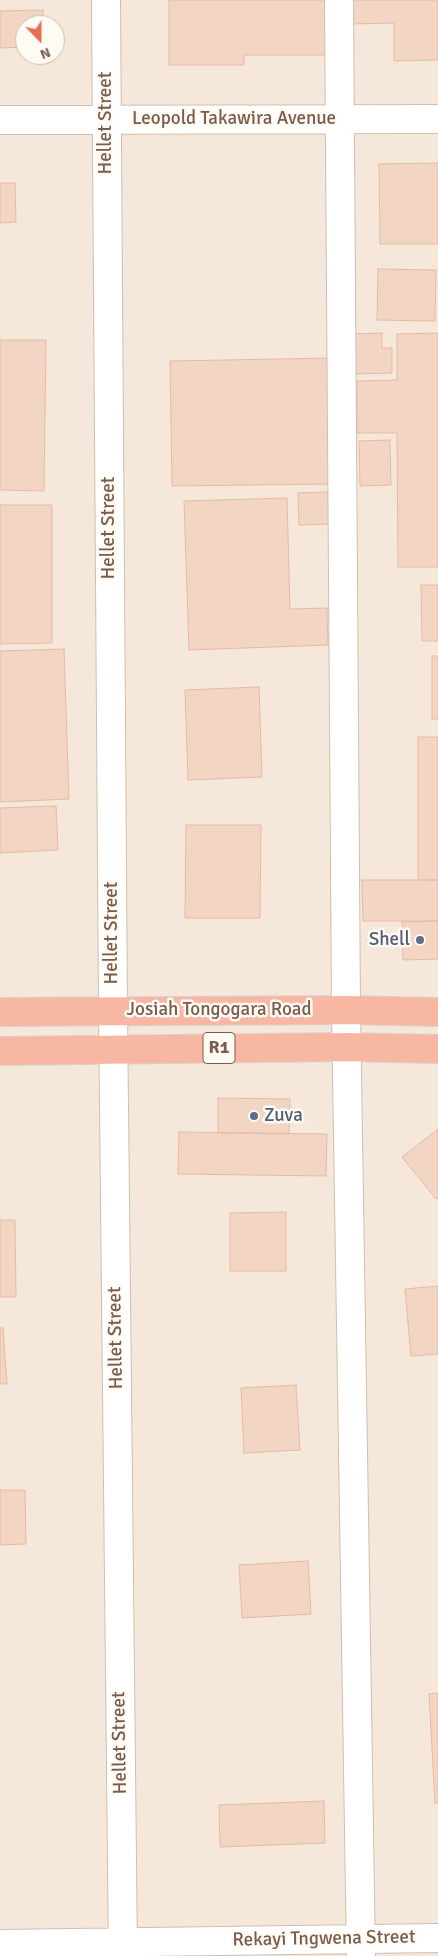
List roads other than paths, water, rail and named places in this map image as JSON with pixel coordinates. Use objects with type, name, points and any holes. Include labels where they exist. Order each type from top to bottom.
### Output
[{"type":"highway","name":"Josiah Tongogara Road","points":[[0,1012],[346,1010],[438,1012]]},
{"type":"highway","name":"Josiah Tongogara Road","points":[[0,1050],[346,1047],[438,1049]]},
{"type":"street","name":"Hellet Street","points":[[106,0],[113,1048],[123,1949]]},
{"type":"street","points":[[339,0],[346,1047],[361,1947]]},
{"type":"street","name":"Leopold Takawira Avenue","points":[[0,120],[438,119]]},
{"type":"street","name":"Rekayi Tngwena Street","points":[[0,1944],[123,1949],[361,1947],[438,1938]]},
{"type":"place","name":"Shell","points":[[420,940]]},
{"type":"place","name":"Zuva","points":[[254,1116]]}]
